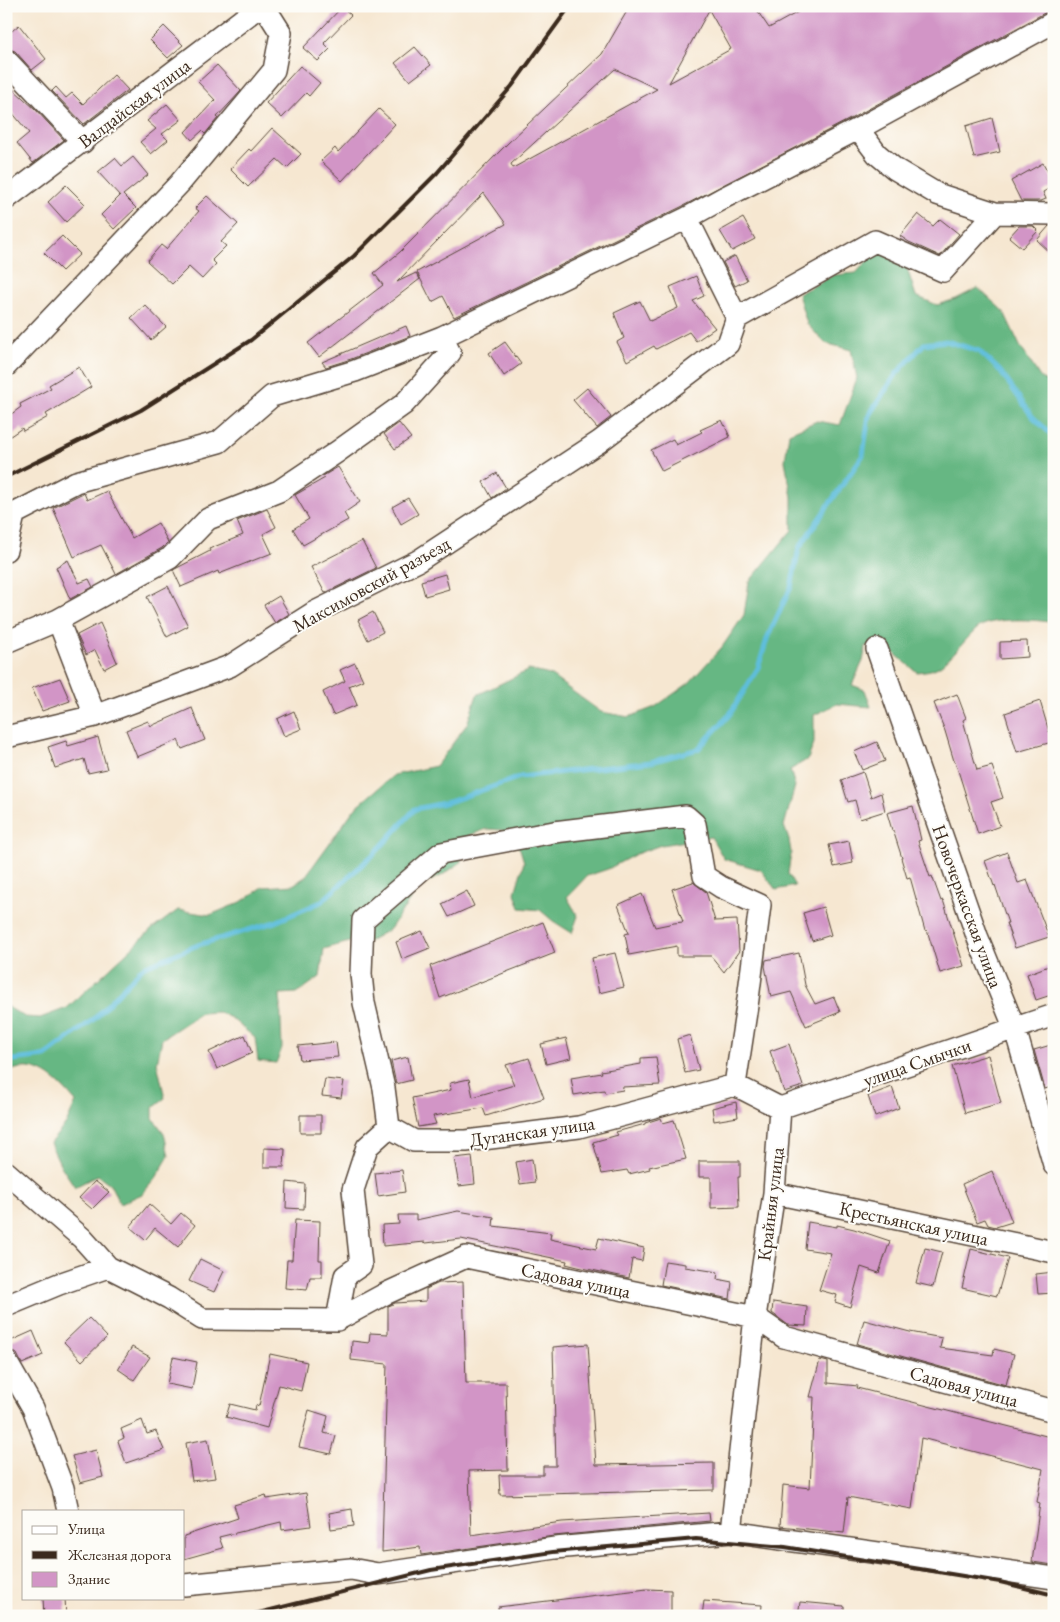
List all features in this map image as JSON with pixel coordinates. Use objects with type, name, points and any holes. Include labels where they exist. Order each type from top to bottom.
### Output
[{"type":"street","name":"Валдайская улица","points":[[6,199],[262,6]]},
{"type":"street","points":[[6,366],[180,183],[274,70],[281,33],[262,6]]},
{"type":"street","points":[[6,550],[10,516],[76,482],[219,442],[272,396],[355,371],[442,337],[687,218],[724,197],[858,129],[1054,22]]},
{"type":"street","points":[[6,60],[82,142]]},
{"type":"street","points":[[858,129],[878,154],[895,169],[937,194],[995,213],[1054,214]]},
{"type":"street","points":[[687,218],[737,318],[875,241],[943,271],[995,213]]},
{"type":"street","name":"Максимовский разъезд","points":[[6,737],[95,716],[230,666],[313,614],[418,561],[599,442],[728,344],[737,318]]},
{"type":"street","points":[[6,641],[58,620],[170,558],[208,519],[279,491],[337,452],[404,404],[450,353],[442,337]]},
{"type":"street","points":[[58,620],[95,716]]},
{"type":"street","name":"Новочеркасская улица","points":[[877,649],[977,936],[1015,1029],[1054,1165]]},
{"type":"street","points":[[337,1320],[345,1276],[361,1265],[353,1190],[367,1146],[389,1127],[384,1088],[368,1023],[361,974],[363,920],[441,853],[554,832],[686,816],[695,824],[704,876],[760,905],[735,1085],[780,1108]]},
{"type":"street","name":"улица Смычки","points":[[780,1108],[1054,1015]]},
{"type":"street","name":"Дуганская улица","points":[[389,1127],[414,1142],[466,1141],[579,1127],[735,1085]]},
{"type":"street","name":"Крайняя улица","points":[[731,1532],[755,1317],[774,1193],[780,1108]]},
{"type":"street","name":"Садовая улица","points":[[6,1172],[82,1238],[108,1267],[169,1298],[202,1319],[337,1320],[385,1294],[466,1257],[755,1317],[784,1337],[1054,1411]]},
{"type":"street","name":"Крестьянская улица","points":[[774,1193],[1054,1252]]},
{"type":"street","points":[[6,1306],[59,1284],[108,1267]]},
{"type":"street","points":[[6,1361],[33,1408],[63,1488],[68,1510]]},
{"type":"street","points":[[185,1584],[351,1569],[378,1574],[555,1548],[731,1532],[1054,1578]]},
{"type":"green space","points":[[882,245],[906,265],[916,296],[937,305],[956,299],[978,288],[1004,312],[1020,346],[1040,377],[1054,388],[1054,623],[1014,620],[984,624],[940,666],[932,670],[917,672],[895,654],[885,641],[866,646],[863,661],[852,685],[865,690],[871,707],[837,704],[814,715],[814,743],[808,759],[790,770],[795,786],[784,826],[791,852],[788,874],[795,886],[776,890],[761,870],[724,859],[711,837],[661,845],[636,854],[608,869],[587,876],[567,897],[578,916],[572,933],[540,910],[520,908],[515,893],[524,862],[520,849],[502,830],[487,829],[470,835],[460,863],[441,876],[420,885],[390,929],[366,943],[349,942],[324,949],[320,977],[297,993],[280,994],[282,1048],[276,1063],[258,1061],[255,1038],[231,1018],[218,1012],[201,1013],[162,1039],[157,1063],[165,1098],[153,1107],[153,1118],[164,1133],[169,1156],[156,1178],[142,1194],[120,1204],[110,1184],[98,1175],[75,1187],[61,1166],[50,1143],[66,1124],[76,1102],[54,1079],[37,1070],[27,1068],[6,1073],[6,1006],[25,1017],[40,1018],[67,1008],[151,930],[178,910],[210,915],[241,902],[263,887],[293,885],[305,877],[355,808],[394,775],[436,766],[467,724],[477,695],[529,670],[550,675],[601,712],[629,717],[655,707],[689,683],[722,647],[744,615],[749,582],[792,530],[792,497],[785,461],[789,433],[817,421],[840,425],[857,378],[851,350],[825,343],[807,324],[798,294],[834,275],[856,273]]},
{"type":"building","points":[[630,6],[754,6],[769,28],[809,6],[1054,6],[1054,10],[1048,11],[852,118],[681,207],[454,317],[443,296],[432,302],[417,272],[506,224],[484,193],[397,282],[416,273],[420,279],[319,357],[308,343],[383,285],[374,273],[400,252],[508,143],[602,54]],"holes":[[[709,10],[731,49],[669,83]],[[615,69],[657,89],[513,168],[511,164]]]},
{"type":"building","points":[[342,7],[351,15],[324,43],[330,49],[318,61],[303,48]]},
{"type":"building","points":[[19,25],[46,59],[32,70],[15,51],[6,48],[6,36]]},
{"type":"building","points":[[164,26],[183,45],[168,58],[150,40]]},
{"type":"building","points":[[415,47],[431,65],[410,81],[395,63]]},
{"type":"building","points":[[217,65],[241,91],[217,117],[205,134],[202,131],[192,140],[185,132],[215,100],[198,82]]},
{"type":"building","points":[[300,66],[320,83],[309,96],[306,93],[282,118],[266,103]]},
{"type":"building","points":[[114,75],[128,90],[84,124],[52,91],[56,87],[66,98],[72,93],[83,104]]},
{"type":"building","points":[[6,79],[13,85],[11,87],[64,140],[33,163],[17,143],[29,133],[6,105]]},
{"type":"building","points":[[167,104],[181,120],[162,134],[168,140],[151,154],[140,142],[156,129],[147,121]]},
{"type":"building","points":[[379,109],[395,124],[342,181],[321,161],[335,148],[338,152]]},
{"type":"building","points":[[992,118],[1000,152],[974,158],[966,126]]},
{"type":"building","points":[[272,128],[301,154],[287,168],[277,159],[248,187],[230,169],[249,149],[251,151]]},
{"type":"building","points":[[133,157],[148,175],[123,195],[136,208],[114,229],[101,215],[120,196],[98,172],[115,158],[122,166]]},
{"type":"building","points":[[1043,163],[1054,182],[1054,186],[1043,192],[1046,199],[1041,201],[1021,201],[1011,181]]},
{"type":"building","points":[[66,185],[85,204],[66,222],[48,202]]},
{"type":"building","points":[[207,196],[238,224],[221,242],[226,246],[212,260],[216,264],[202,279],[189,267],[172,284],[147,261],[161,245],[166,249],[199,211],[195,208]]},
{"type":"building","points":[[918,214],[933,226],[940,219],[959,234],[940,256],[900,236]]},
{"type":"building","points":[[743,218],[755,239],[732,251],[720,231]]},
{"type":"building","points":[[1019,226],[1033,226],[1038,231],[1022,248],[1009,237]]},
{"type":"building","points":[[1049,226],[1054,226],[1054,256],[1037,240]]},
{"type":"building","points":[[62,236],[80,254],[62,271],[44,253]]},
{"type":"building","points":[[735,256],[747,280],[735,286],[723,262]]},
{"type":"building","points":[[696,276],[704,296],[693,301],[715,328],[696,341],[689,332],[656,349],[654,346],[627,361],[617,342],[624,338],[614,313],[640,301],[650,321],[678,308],[670,287]]},
{"type":"building","points":[[145,305],[166,327],[151,340],[131,318]]},
{"type":"building","points":[[406,326],[410,336],[326,367],[322,362]]},
{"type":"building","points":[[505,342],[521,364],[504,376],[489,353]]},
{"type":"building","points":[[79,367],[91,387],[46,414],[48,417],[23,431],[22,428],[6,439],[6,418],[21,407],[20,404],[51,388],[49,385]]},
{"type":"building","points":[[587,388],[611,417],[597,428],[573,400]]},
{"type":"building","points":[[722,420],[730,437],[662,471],[651,450],[673,439],[676,445],[702,432],[700,430]]},
{"type":"building","points":[[399,423],[411,438],[395,449],[384,434]]},
{"type":"building","points":[[338,467],[360,502],[344,513],[348,520],[303,545],[293,529],[309,519],[295,495],[325,478],[323,476]]},
{"type":"building","points":[[497,473],[506,488],[492,498],[483,482]]},
{"type":"building","points":[[107,491],[132,538],[158,523],[168,542],[162,548],[116,574],[101,545],[74,557],[53,508],[84,493],[87,500]]},
{"type":"building","points":[[408,498],[418,514],[401,524],[392,507]]},
{"type":"building","points":[[267,509],[276,527],[263,534],[272,553],[219,574],[218,571],[181,587],[173,570],[210,551],[209,549],[243,535],[237,521]]},
{"type":"building","points":[[362,541],[376,568],[325,593],[311,567]]},
{"type":"building","points":[[68,560],[79,583],[89,579],[93,587],[70,599],[56,567]]},
{"type":"building","points":[[445,574],[449,589],[425,596],[421,581]]},
{"type":"building","points":[[168,586],[188,626],[167,637],[147,597]]},
{"type":"building","points":[[279,596],[289,614],[275,623],[264,605]]},
{"type":"building","points":[[373,612],[383,632],[368,640],[358,620]]},
{"type":"building","points":[[100,623],[117,662],[104,669],[95,650],[86,655],[77,635]]},
{"type":"building","points":[[1027,641],[1028,657],[1000,659],[1000,642]]},
{"type":"building","points":[[355,663],[363,680],[349,686],[357,705],[333,715],[323,692],[345,681],[340,670]]},
{"type":"building","points":[[60,678],[70,701],[42,711],[32,688]]},
{"type":"building","points":[[957,694],[966,718],[963,720],[977,770],[992,766],[1003,798],[991,802],[1000,826],[978,834],[945,731],[934,703]]},
{"type":"building","points":[[1040,701],[1052,742],[1017,752],[1005,713]]},
{"type":"building","points":[[192,708],[205,740],[182,749],[178,740],[137,757],[126,730],[148,721],[151,726]]},
{"type":"building","points":[[294,711],[301,729],[284,736],[277,719]]},
{"type":"building","points":[[98,737],[107,769],[88,773],[84,759],[55,768],[48,747],[66,741],[68,746]]},
{"type":"building","points":[[877,742],[885,761],[862,770],[854,752]]},
{"type":"building","points":[[863,772],[871,797],[881,793],[885,811],[860,819],[855,800],[848,802],[841,780]]},
{"type":"building","points":[[913,806],[921,840],[918,841],[930,877],[932,876],[941,901],[943,900],[964,966],[940,973],[927,930],[925,931],[910,877],[907,878],[887,813]]},
{"type":"building","points":[[849,841],[853,863],[834,867],[829,845]]},
{"type":"building","points":[[1007,852],[1018,883],[1027,880],[1049,937],[1015,948],[995,885],[985,861]]},
{"type":"building","points":[[693,882],[706,892],[715,921],[737,920],[739,951],[724,972],[711,956],[677,956],[677,946],[629,955],[625,934],[629,933],[618,905],[642,894],[655,927],[683,922],[672,889]]},
{"type":"building","points":[[467,891],[474,906],[449,917],[442,904]]},
{"type":"building","points":[[823,907],[831,935],[812,941],[803,913]]},
{"type":"building","points":[[543,922],[555,953],[440,998],[430,966]]},
{"type":"building","points":[[422,931],[430,948],[402,959],[396,942]]},
{"type":"building","points":[[615,953],[624,987],[599,993],[592,958]]},
{"type":"building","points":[[799,953],[805,985],[815,1004],[834,997],[840,1012],[806,1026],[791,992],[771,997],[765,966],[766,960]]},
{"type":"building","points":[[1054,964],[1054,994],[1036,1000],[1027,974]]},
{"type":"building","points":[[245,1035],[252,1053],[217,1069],[209,1052]]},
{"type":"building","points":[[690,1035],[699,1070],[685,1073],[677,1039]]},
{"type":"building","points":[[566,1038],[571,1058],[546,1064],[541,1044]]},
{"type":"building","points":[[336,1042],[338,1057],[300,1060],[298,1046]]},
{"type":"building","points":[[789,1044],[803,1086],[784,1092],[770,1051]]},
{"type":"building","points":[[1054,1044],[1054,1086],[1045,1089],[1034,1050]]},
{"type":"building","points":[[988,1055],[1001,1103],[965,1113],[952,1066]]},
{"type":"building","points":[[408,1057],[412,1080],[396,1084],[391,1061]]},
{"type":"building","points":[[656,1057],[660,1085],[622,1087],[623,1090],[605,1093],[604,1090],[574,1095],[571,1078],[641,1064],[641,1058]]},
{"type":"building","points":[[529,1058],[544,1098],[486,1116],[483,1108],[433,1116],[436,1124],[418,1127],[412,1098],[451,1090],[450,1083],[469,1079],[473,1097],[514,1085],[506,1065]]},
{"type":"building","points":[[325,1079],[344,1081],[341,1098],[322,1096]]},
{"type":"building","points":[[892,1087],[899,1108],[875,1117],[868,1096]]},
{"type":"building","points":[[736,1102],[738,1117],[714,1121],[712,1108]]},
{"type":"building","points":[[300,1115],[321,1115],[321,1133],[300,1133]]},
{"type":"building","points":[[661,1118],[663,1123],[674,1120],[686,1159],[649,1167],[650,1169],[629,1174],[627,1170],[602,1174],[593,1142],[618,1135],[616,1132]]},
{"type":"building","points":[[264,1148],[285,1149],[284,1167],[264,1167]]},
{"type":"building","points":[[472,1156],[475,1184],[459,1186],[454,1158]]},
{"type":"building","points":[[532,1159],[535,1182],[520,1184],[516,1162]]},
{"type":"building","points":[[699,1161],[740,1161],[740,1177],[738,1177],[739,1207],[711,1208],[711,1177],[699,1177]]},
{"type":"building","points":[[402,1170],[405,1192],[378,1196],[375,1173]]},
{"type":"building","points":[[992,1171],[1012,1222],[996,1227],[988,1225],[985,1219],[977,1222],[962,1184]]},
{"type":"building","points":[[95,1181],[109,1192],[92,1209],[79,1198]]},
{"type":"building","points":[[287,1182],[305,1184],[304,1209],[286,1208]]},
{"type":"building","points":[[149,1204],[171,1224],[181,1213],[195,1225],[178,1247],[155,1228],[145,1240],[130,1227]]},
{"type":"building","points":[[458,1211],[494,1217],[493,1226],[551,1233],[550,1239],[596,1249],[599,1238],[644,1248],[642,1261],[632,1259],[629,1278],[566,1264],[567,1261],[461,1239],[383,1246],[382,1225],[399,1224],[398,1215],[416,1215],[416,1220]]},
{"type":"building","points":[[295,1220],[320,1221],[319,1260],[322,1260],[322,1277],[310,1277],[307,1290],[285,1288],[287,1260],[292,1260]]},
{"type":"building","points":[[808,1222],[837,1227],[837,1225],[890,1241],[879,1273],[861,1267],[850,1307],[835,1302],[837,1295],[819,1290],[831,1253],[805,1249]]},
{"type":"building","points":[[925,1248],[942,1252],[933,1287],[916,1283]]},
{"type":"building","points":[[971,1249],[1008,1258],[997,1296],[962,1288]]},
{"type":"building","points":[[200,1259],[224,1271],[214,1292],[189,1281]]},
{"type":"building","points":[[665,1261],[685,1264],[685,1267],[718,1272],[717,1279],[732,1282],[730,1299],[661,1285]]},
{"type":"building","points":[[1054,1272],[1054,1293],[1038,1294],[1036,1274]]},
{"type":"building","points":[[463,1282],[466,1383],[506,1383],[508,1470],[469,1471],[471,1535],[562,1522],[709,1513],[710,1521],[554,1536],[421,1555],[420,1547],[382,1552],[387,1364],[351,1360],[352,1341],[369,1343],[370,1333],[388,1334],[388,1306],[395,1303],[426,1301],[426,1289],[439,1283]]},
{"type":"building","points":[[773,1302],[807,1307],[806,1326],[788,1325],[772,1313]]},
{"type":"building","points":[[89,1318],[107,1337],[82,1361],[64,1342]]},
{"type":"building","points":[[864,1320],[942,1338],[940,1348],[993,1355],[994,1349],[1014,1354],[1006,1385],[857,1344]]},
{"type":"building","points":[[33,1331],[43,1355],[22,1364],[17,1354],[9,1349],[6,1343]]},
{"type":"building","points":[[588,1344],[596,1465],[714,1463],[714,1490],[500,1495],[499,1475],[543,1475],[543,1466],[556,1466],[553,1347]]},
{"type":"building","points":[[132,1347],[150,1357],[134,1380],[118,1369]]},
{"type":"building","points":[[270,1354],[307,1362],[301,1391],[279,1385],[267,1428],[226,1417],[230,1404],[255,1410],[256,1405],[259,1406]]},
{"type":"building","points":[[173,1357],[197,1362],[192,1389],[167,1384]]},
{"type":"building","points":[[820,1360],[828,1362],[828,1383],[858,1386],[857,1388],[1054,1438],[1054,1565],[1032,1562],[1040,1503],[1037,1502],[1043,1469],[921,1438],[912,1509],[848,1497],[844,1533],[780,1526],[783,1485],[810,1488],[814,1397],[810,1397]]},
{"type":"building","points":[[309,1410],[328,1416],[324,1433],[336,1436],[331,1454],[299,1447]]},
{"type":"building","points":[[142,1420],[147,1434],[156,1431],[164,1450],[126,1463],[118,1441],[124,1438],[121,1429]]},
{"type":"building","points":[[208,1439],[215,1478],[192,1481],[186,1443]]},
{"type":"building","points":[[96,1450],[103,1477],[80,1483],[72,1456]]},
{"type":"building","points":[[306,1493],[311,1526],[282,1530],[281,1522],[219,1537],[223,1548],[185,1559],[185,1536],[238,1518],[234,1505],[266,1495],[267,1499]]},
{"type":"building","points":[[352,1509],[354,1526],[331,1529],[329,1513]]},
{"type":"building","points":[[647,1589],[671,1590],[671,1616],[499,1616],[498,1607]]},
{"type":"building","points":[[43,1600],[65,1600],[66,1616],[44,1616]]},
{"type":"building","points":[[704,1601],[762,1605],[761,1616],[702,1616]]},
{"type":"building","points":[[800,1602],[844,1606],[844,1616],[798,1616]]},
{"type":"waterway","points":[[6,1058],[13,1060],[45,1056],[94,1019],[143,967],[198,945],[275,922],[321,902],[377,851],[415,809],[449,802],[520,777],[651,762],[698,749],[730,714],[758,668],[768,636],[791,587],[799,548],[863,455],[869,415],[897,373],[924,344],[946,341],[979,351],[1000,371],[1032,416],[1054,437]]},
{"type":"railway","points":[[6,477],[141,410],[251,340],[354,256],[437,173],[512,86],[570,6]]},
{"type":"railway","points":[[246,1616],[431,1570],[553,1552],[696,1539],[785,1547],[1000,1582],[1054,1595]]}]
